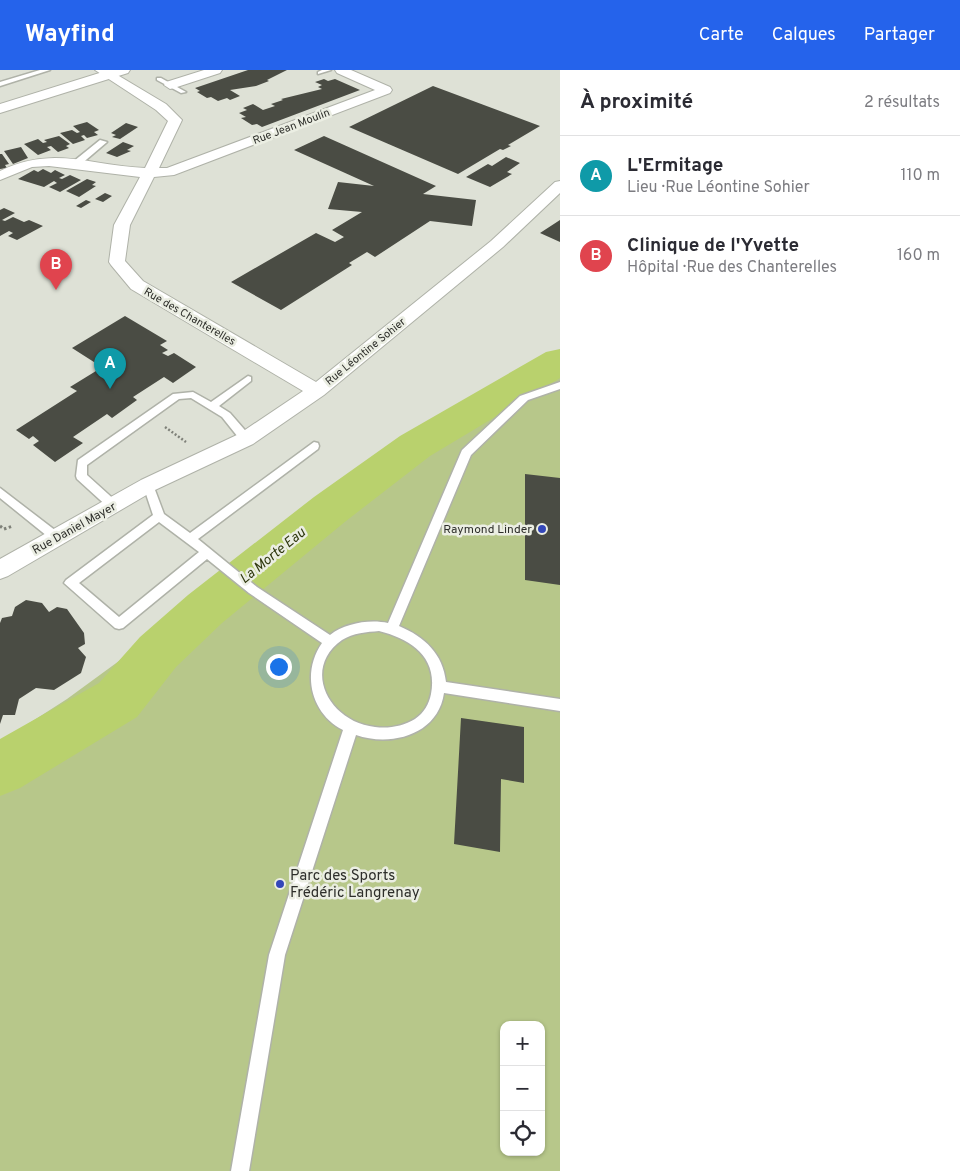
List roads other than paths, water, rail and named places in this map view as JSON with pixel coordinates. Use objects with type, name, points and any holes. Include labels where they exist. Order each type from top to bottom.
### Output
[{"type":"main road","points":[[0,109],[111,71]]},
{"type":"street","points":[[164,82],[216,70]]},
{"type":"street","name":"Rue Jean Moulin","points":[[149,174],[178,169],[386,90],[341,70]]},
{"type":"street","name":"Rue des Chanterelles","points":[[111,71],[161,106],[174,120],[168,138],[122,225],[116,262],[137,285],[317,391]]},
{"type":"street","points":[[0,176],[30,163],[61,160],[149,174]]},
{"type":"street","name":"Rue Léontine Sohier","points":[[148,484],[246,439],[317,391],[497,244],[560,185]]},
{"type":"street","name":"Rue Daniel Mayer","points":[[0,570],[114,506],[148,484]]},
{"type":"lane","points":[[0,84],[47,70]]},
{"type":"lane","points":[[320,73],[328,70]]},
{"type":"lane","points":[[164,82],[183,92]]},
{"type":"lane","points":[[77,162],[103,142]]},
{"type":"lane","points":[[212,406],[248,379]]},
{"type":"lane","points":[[392,629],[466,453],[524,398],[560,386]]},
{"type":"lane","points":[[114,506],[81,476],[82,463],[177,396],[193,395],[212,406],[226,415],[246,439]]},
{"type":"lane","points":[[190,539],[314,446]]},
{"type":"lane","points":[[148,484],[159,516],[253,590],[330,642]]},
{"type":"lane","points":[[0,492],[56,537]]},
{"type":"lane","points":[[159,516],[70,583],[119,624],[207,552]]},
{"type":"lane","points":[[379,626],[412,637],[427,650],[438,668],[440,687],[436,706],[423,722],[405,732],[383,736],[351,728],[333,716],[320,699],[315,676],[319,657],[330,642],[340,635],[358,628],[379,626]]},
{"type":"lane","points":[[440,687],[560,705]]},
{"type":"lane","points":[[240,1171],[278,956],[351,728]]},
{"type":"waterway","name":"La Morte Eau","points":[[0,769],[118,700],[158,652],[205,609],[330,509],[415,446],[560,361]]},
{"type":"place","name":"Clinique de l'Yvette","points":[[56,290]]},
{"type":"place","name":"L'Ermitage","points":[[110,389]]},
{"type":"place","name":"Raymond Linder","points":[[542,529]]},
{"type":"place","name":"Parc des Sports Frédéric Langrenay","points":[[280,884]]}]
